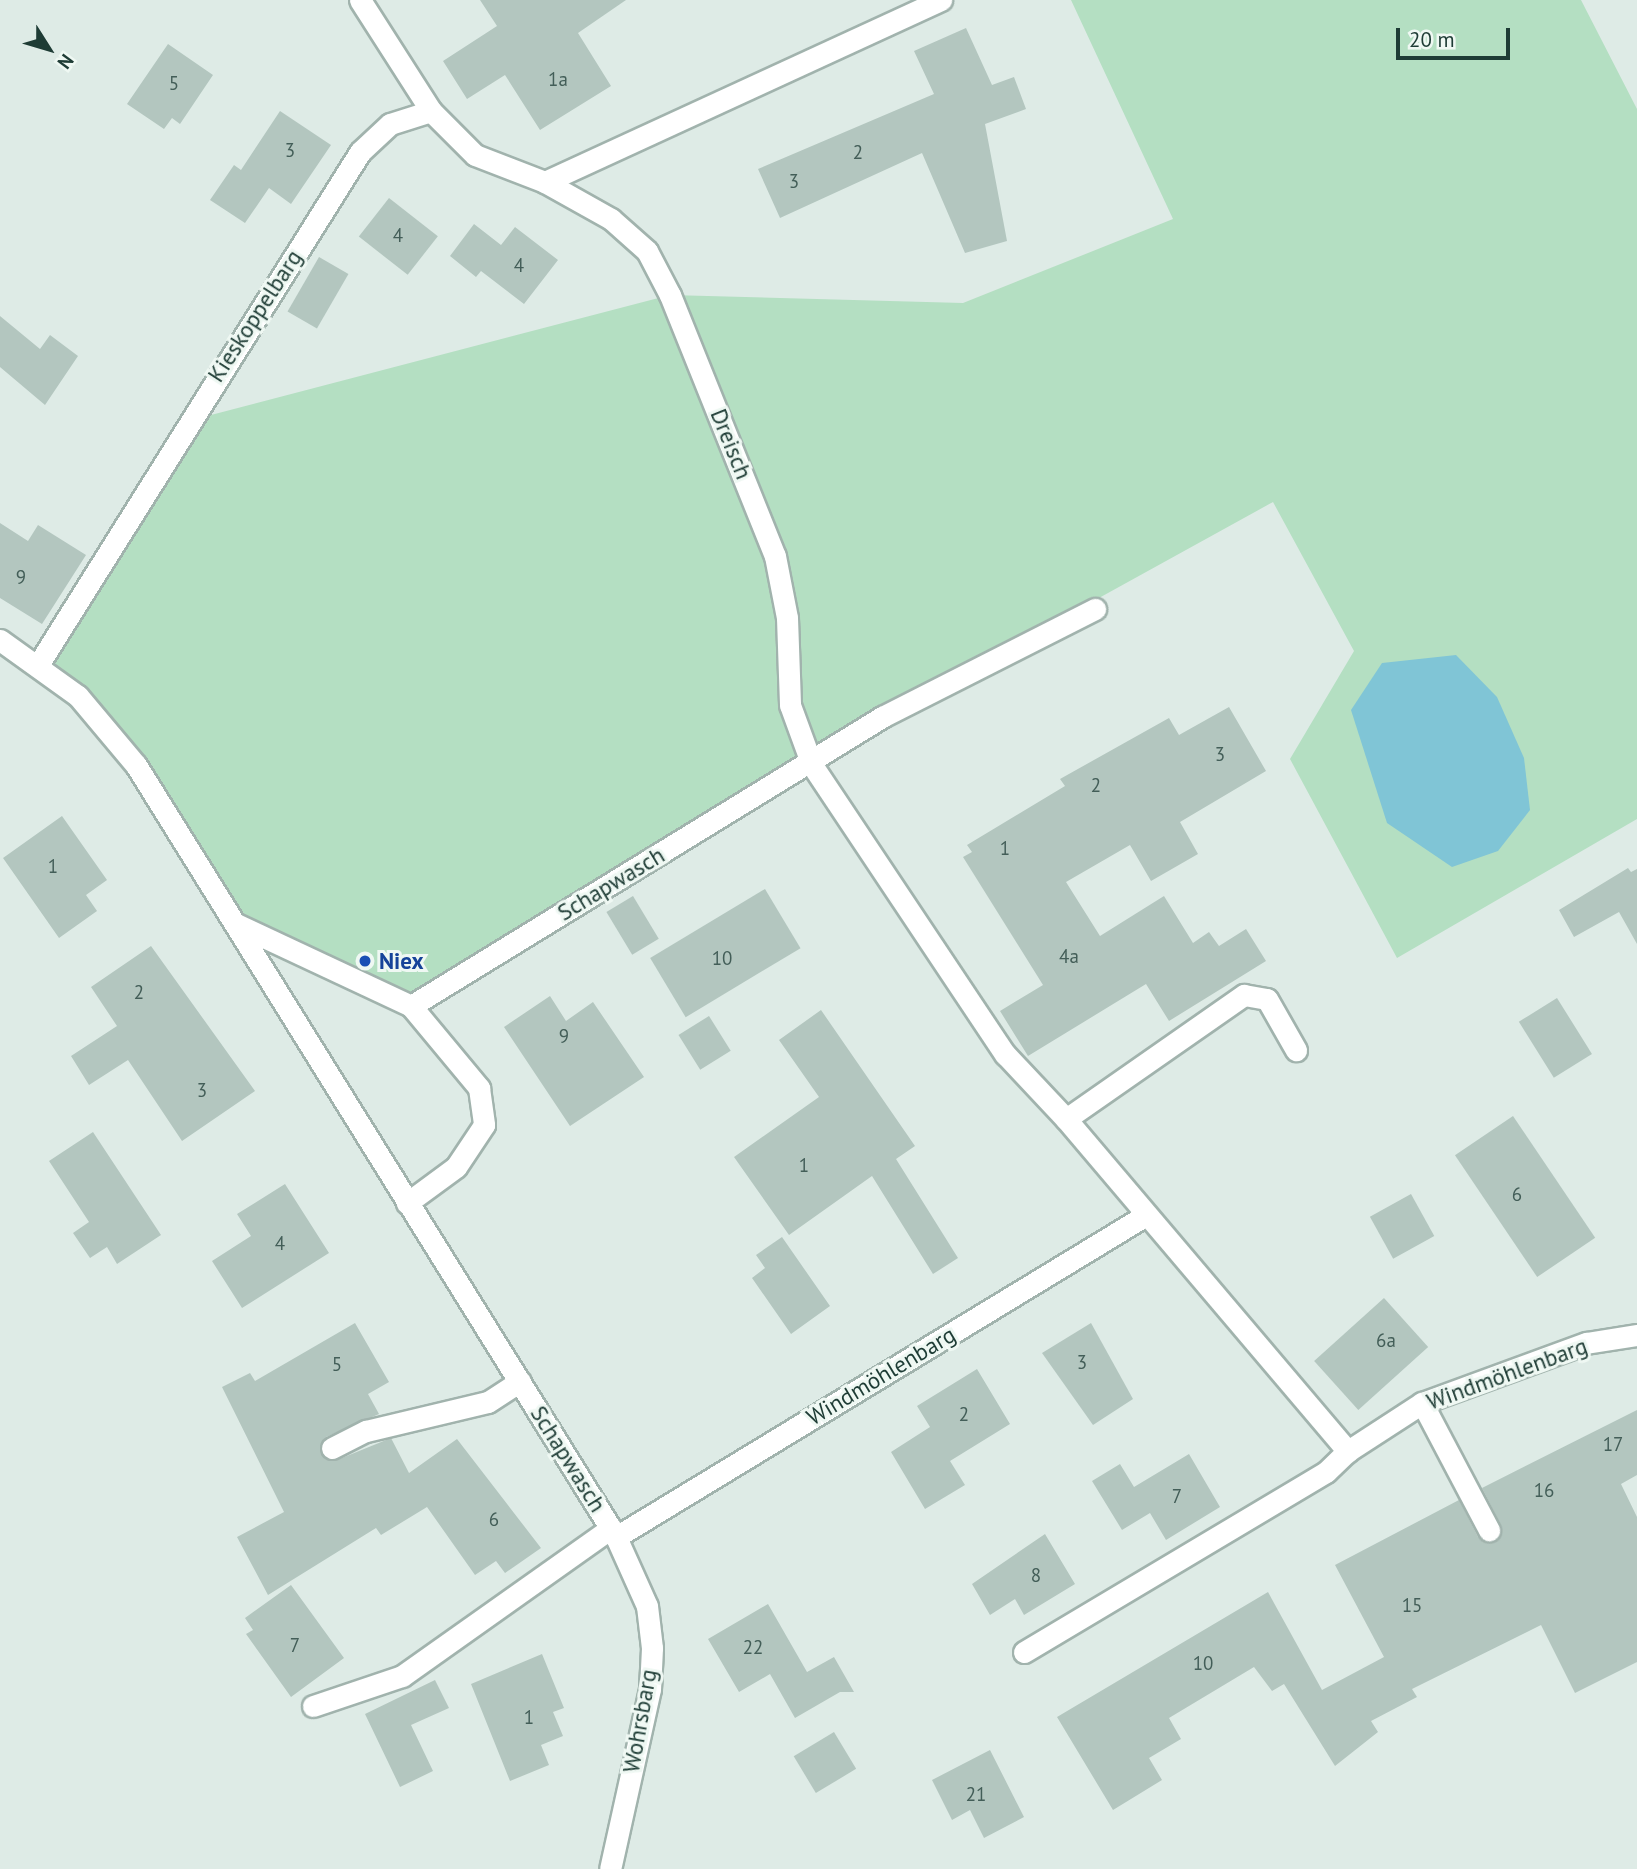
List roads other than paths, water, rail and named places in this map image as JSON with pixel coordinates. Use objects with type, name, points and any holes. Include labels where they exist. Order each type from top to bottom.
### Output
[{"type":"street","points":[[360,0],[431,110]]},
{"type":"street","points":[[545,182],[941,0]]},
{"type":"street","name":"Dreisch","points":[[431,110],[475,155],[545,182],[611,219],[647,251],[670,295],[775,556],[787,618],[790,705],[812,765]]},
{"type":"street","name":"Kieskoppelbarg","points":[[38,664],[359,152],[390,124],[431,110]]},
{"type":"street","name":"Schapwasch","points":[[411,1006],[812,765],[883,717],[1095,609]]},
{"type":"street","name":"Schapwasch","points":[[0,640],[38,664],[78,696],[136,765],[613,1532]]},
{"type":"street","points":[[812,765],[1005,1054],[1066,1119],[1348,1451]]},
{"type":"street","points":[[236,924],[411,1006],[479,1088],[484,1125],[456,1167],[407,1203]]},
{"type":"street","points":[[1066,1119],[1244,995],[1267,999],[1296,1050]]},
{"type":"street","name":"Windmöhlenbarg","points":[[313,1706],[402,1676],[613,1532],[1146,1215]]},
{"type":"street","name":"Windmöhlenbarg","points":[[1024,1652],[1326,1472],[1348,1451],[1422,1402],[1586,1343],[1637,1335]]},
{"type":"street","points":[[332,1448],[366,1431],[488,1402],[520,1381]]},
{"type":"street","points":[[1422,1402],[1489,1530]]},
{"type":"street","name":"Wohrsbarg","points":[[610,1869],[650,1689],[652,1648],[646,1606],[613,1532]]},
{"type":"water","points":[[1456,655],[1497,697],[1524,758],[1530,810],[1498,851],[1452,867],[1387,823],[1351,710],[1382,663]]},
{"type":"place","name":"Niex","points":[[365,961]]}]
